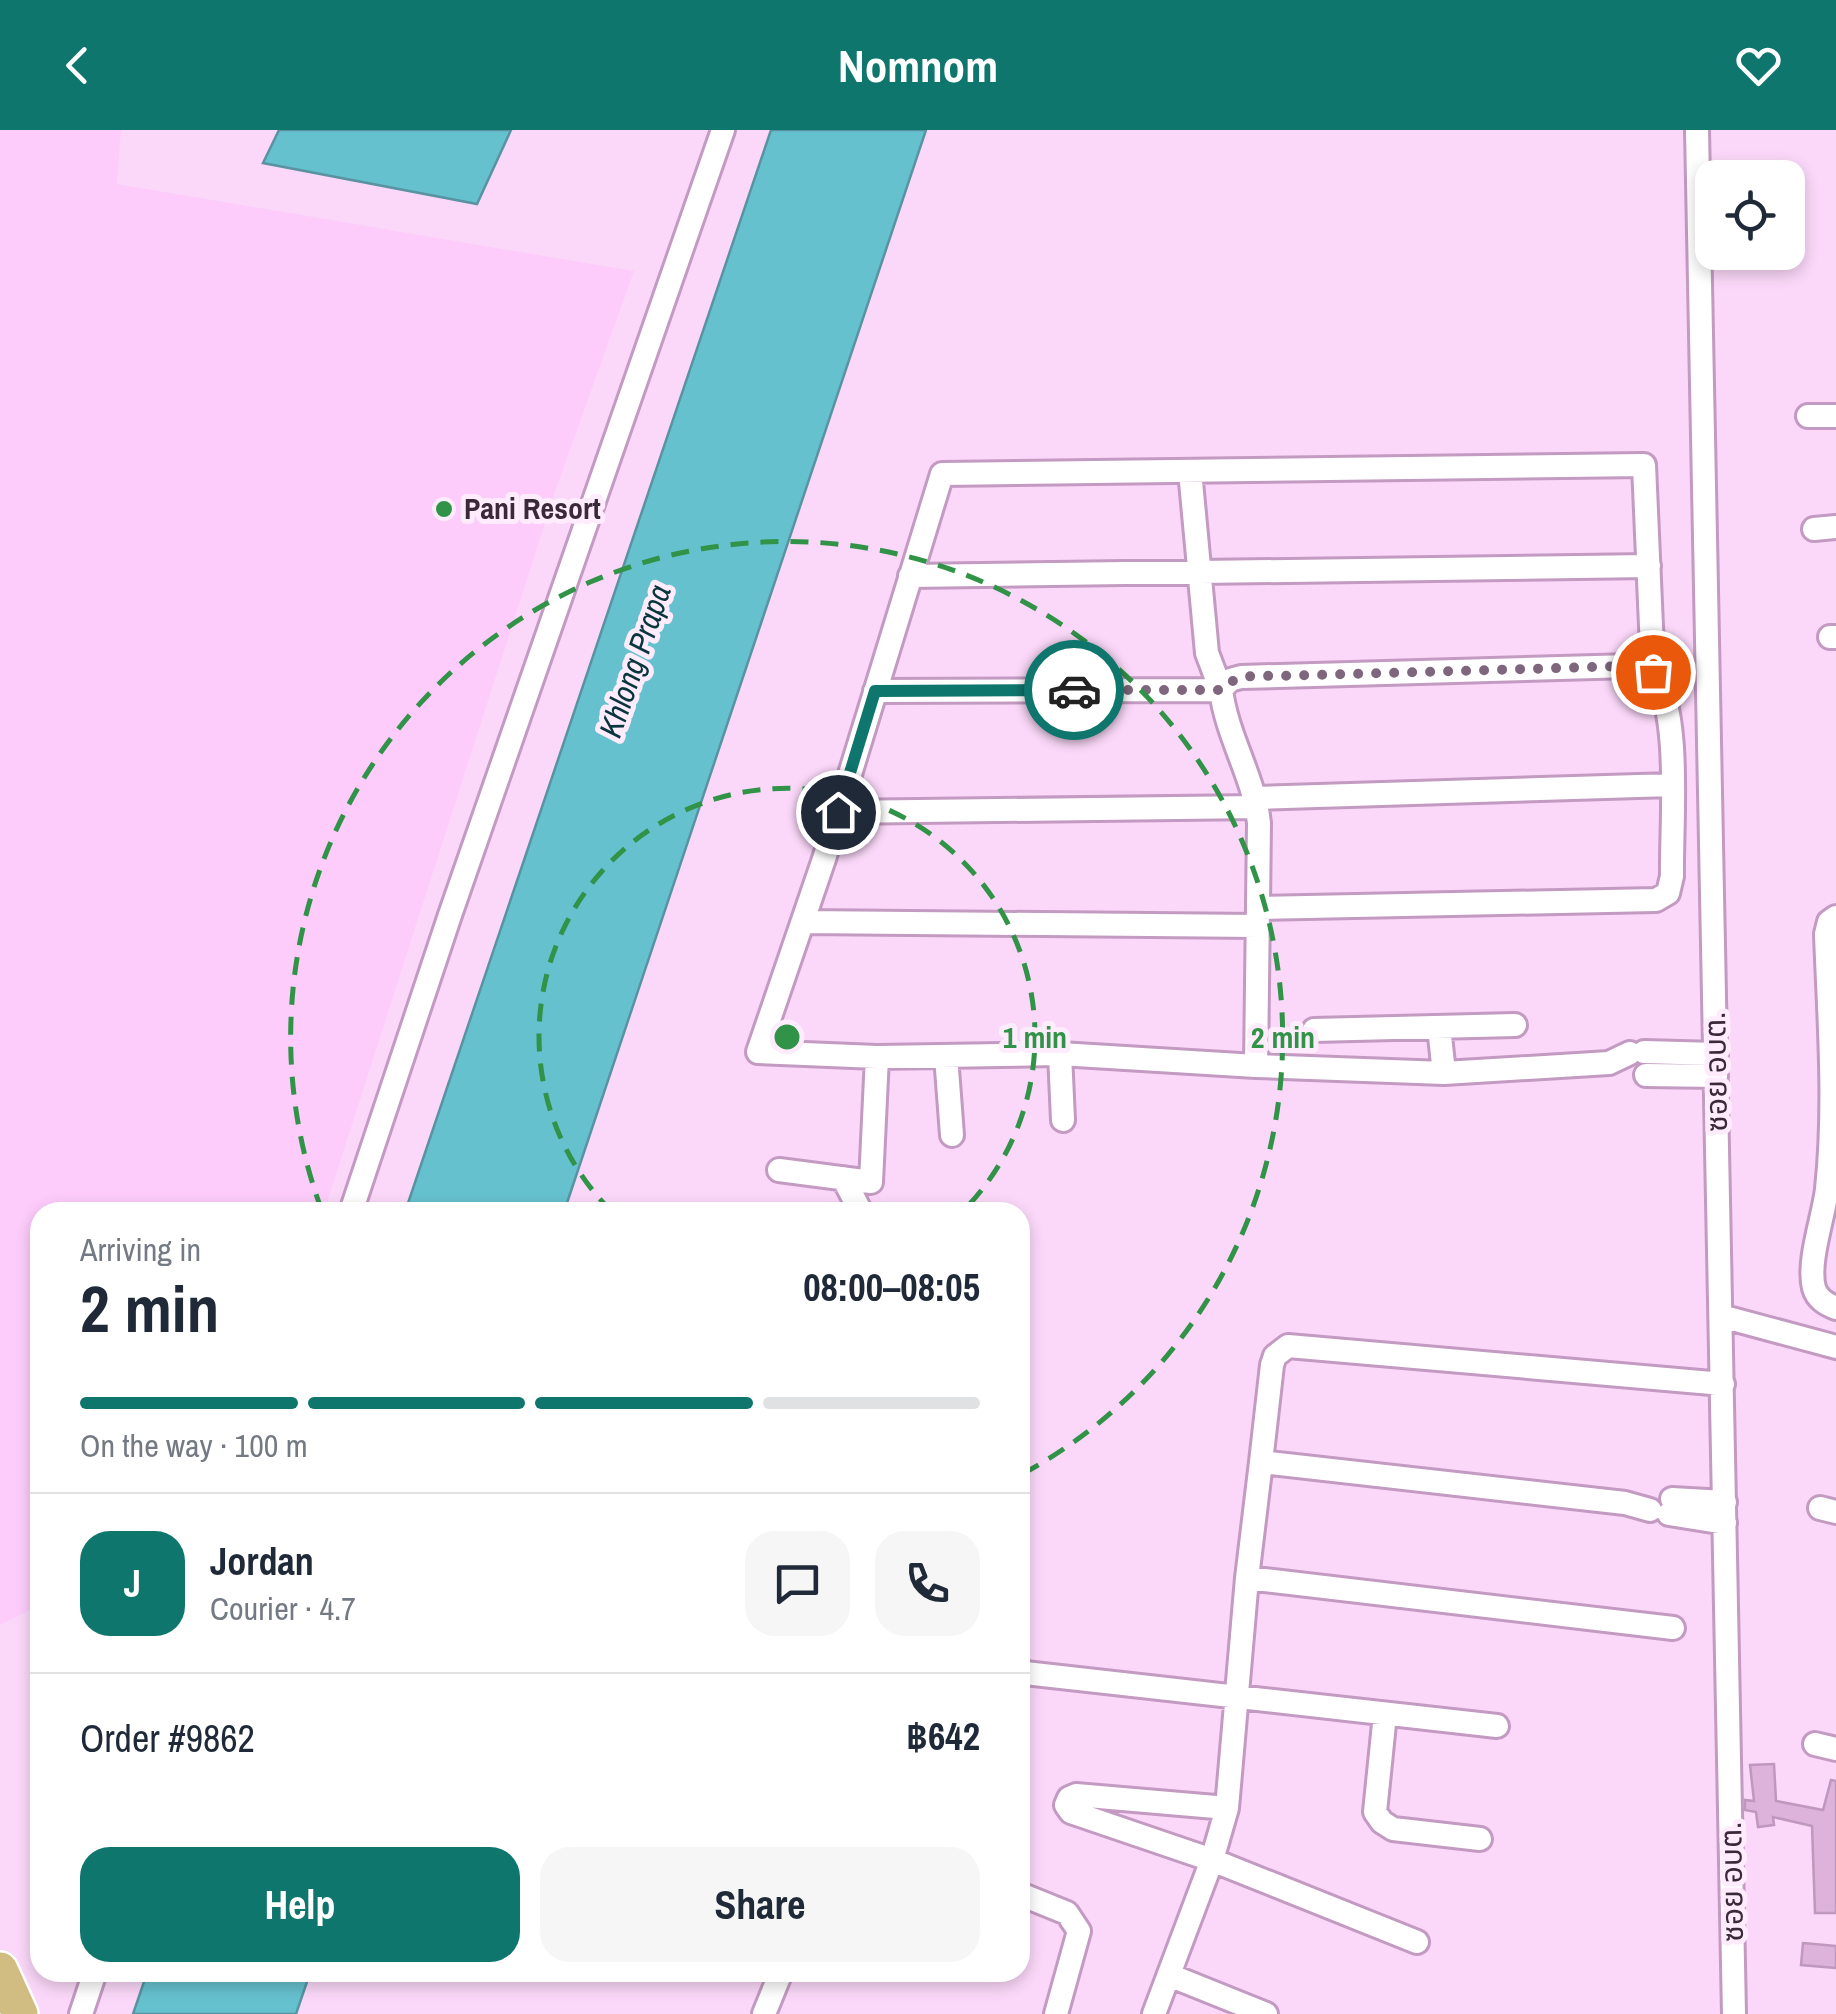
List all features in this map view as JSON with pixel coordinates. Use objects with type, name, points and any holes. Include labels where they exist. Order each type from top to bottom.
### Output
[{"type":"main road","points":[[0,1970],[20,2014]]},
{"type":"street","points":[[354,1202],[723,130]]},
{"type":"street","name":"ซอย อบต.","points":[[1697,130],[1734,2014]]},
{"type":"street","points":[[1808,416],[1836,416]]},
{"type":"street","points":[[802,922],[1258,917],[1656,900],[1668,893],[1672,876],[1670,722],[1664,688],[1653,672],[1644,465],[942,474],[838,812],[758,1052],[877,1057],[1060,1054],[1444,1073],[1632,1063],[1716,1065]]},
{"type":"street","points":[[1190,471],[1207,653],[1256,802],[1256,1066]]},
{"type":"street","points":[[910,576],[1648,566]]},
{"type":"street","points":[[875,691],[1221,690],[1230,680],[1241,677],[1630,666],[1653,672]]},
{"type":"street","points":[[838,812],[1256,802],[1671,784]]},
{"type":"street","points":[[1721,1316],[1830,1345],[1834,1307],[1814,1290],[1813,1271],[1832,1189],[1834,1077],[1826,934],[1829,922],[1836,916]]},
{"type":"street","points":[[1314,1030],[1515,1025]]},
{"type":"street","points":[[1439,1026],[1444,1073]]},
{"type":"street","points":[[1060,1054],[1064,1120]]},
{"type":"street","points":[[946,1056],[952,1135]]},
{"type":"street","points":[[778,1170],[871,1182],[877,1057]]},
{"type":"street","points":[[844,1178],[856,1202]]},
{"type":"street","points":[[1154,2014],[1212,1860],[1227,1808],[1247,1578],[1275,1356],[1288,1346],[1722,1384]]},
{"type":"street","points":[[1261,1462],[1725,1512]]},
{"type":"street","points":[[1247,1578],[1673,1628]]},
{"type":"street","points":[[1030,1674],[1498,1726]]},
{"type":"street","points":[[1385,1714],[1375,1812],[1382,1822],[1393,1829],[1480,1839]]},
{"type":"street","points":[[1227,1808],[1076,1795],[1066,1804],[1072,1812],[1212,1860],[1417,1942]]},
{"type":"street","points":[[1030,1898],[1067,1913],[1079,1931],[1056,2014]]},
{"type":"street","points":[[1169,1975],[1266,2014]]},
{"type":"street","points":[[81,2014],[92,1982]]},
{"type":"street","points":[[764,2014],[777,1982]]},
{"type":"shaded area","points":[[0,130],[121,130],[117,184],[634,271],[556,489],[327,1202],[30,1202],[30,1610],[0,1625]]},
{"type":"water","points":[[279,130],[511,130],[477,204],[263,163]]},
{"type":"water","name":"Khlong Prapa","points":[[771,130],[926,130],[567,1202],[408,1202]]},
{"type":"water","points":[[144,1982],[307,1982],[296,2014],[133,2014]]},
{"type":"building","points":[[1774,1764],[1776,1801],[1823,1810],[1831,1780],[1836,1781],[1836,1913],[1815,1913],[1812,1826],[1773,1817],[1774,1825],[1758,1827],[1756,1812],[1745,1810],[1745,1800],[1754,1801],[1750,1765]]},
{"type":"building","points":[[1803,1943],[1836,1946],[1836,1968],[1801,1965]]},
{"type":"way so far","points":[[1074,690],[1221,690],[1230,680],[1241,677],[1630,666],[1653,672]]},
{"type":"place","name":"Pani Resort","points":[[444,509]]},
{"type":"route","points":[[838,812],[875,691],[1074,690]]}]
